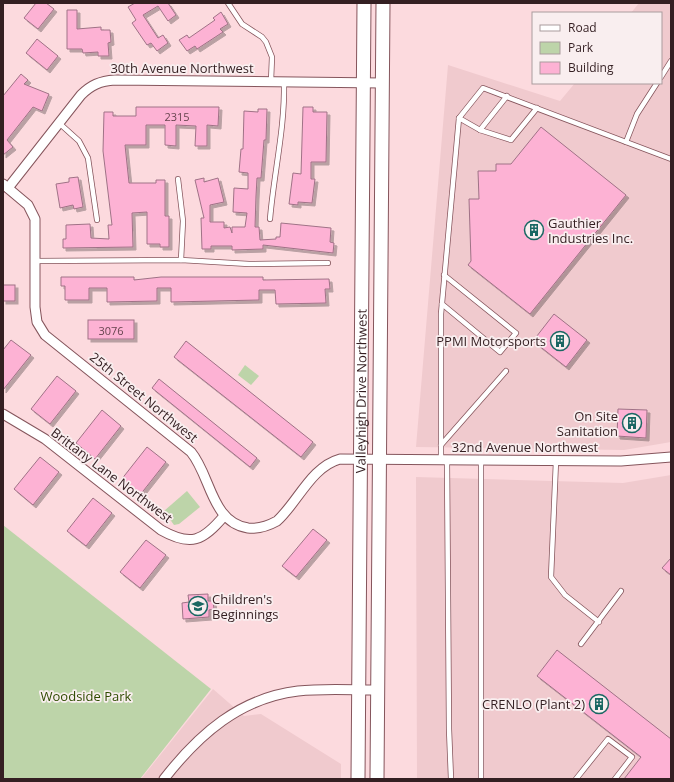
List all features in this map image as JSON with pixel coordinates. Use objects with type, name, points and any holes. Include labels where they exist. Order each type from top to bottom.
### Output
[{"type":"main road","name":"Valleyhigh Drive Northwest","points":[[358,779],[364,3]]},
{"type":"main road","name":"Valleyhigh Drive Northwest","points":[[377,779],[383,3]]},
{"type":"street","name":"30th Avenue Northwest","points":[[5,186],[86,90],[94,84],[106,80],[382,83]]},
{"type":"street","name":"25th Street Northwest","points":[[5,186],[23,200],[32,212],[36,228],[36,314],[38,322],[46,335],[191,452],[201,467],[216,504],[224,516],[242,527],[258,528],[270,525],[282,516],[316,474],[326,465],[340,459],[379,459]]},
{"type":"street","name":"Brittany Lane Northwest","points":[[3,414],[45,439],[161,530],[172,536],[180,539],[206,536],[224,516]]},
{"type":"street","name":"32nd Avenue Northwest","points":[[379,459],[621,461],[671,457]]},
{"type":"street","points":[[164,779],[184,754],[206,732],[218,722],[240,709],[274,695],[299,691],[378,690]]},
{"type":"lane","points":[[228,3],[242,24],[262,37],[266,42],[272,57],[271,81]]},
{"type":"lane","points":[[662,74],[671,61]]},
{"type":"lane","points":[[270,219],[274,177],[283,130],[284,82]]},
{"type":"lane","points":[[626,142],[637,114],[656,84]]},
{"type":"lane","points":[[451,779],[449,729],[448,488],[441,445],[442,304],[459,118],[483,88],[671,159]]},
{"type":"lane","points":[[480,130],[507,96]]},
{"type":"lane","points":[[459,118],[480,130],[511,140],[537,108]]},
{"type":"lane","points":[[59,123],[79,141],[88,158],[97,220]]},
{"type":"lane","points":[[178,179],[183,206],[181,260]]},
{"type":"lane","points":[[35,261],[181,260],[249,264],[328,263]]},
{"type":"lane","points":[[442,304],[500,352],[516,333],[444,275]]},
{"type":"lane","points":[[441,445],[506,371]]},
{"type":"lane","points":[[481,460],[481,779]]},
{"type":"lane","points":[[556,460],[551,578],[565,595],[599,622]]},
{"type":"lane","points":[[581,644],[621,591]]},
{"type":"lane","points":[[576,779],[608,739],[632,757],[615,779]]},
{"type":"shaded area","points":[[639,3],[671,3],[671,442],[624,450],[416,447],[448,65],[560,101],[574,84],[662,84],[662,12],[632,12]]},
{"type":"shaded area","points":[[671,475],[671,779],[417,779],[416,477],[623,483]]},
{"type":"shaded area","points":[[213,689],[244,716],[261,714],[341,764],[341,779],[141,779]]},
{"type":"green space","points":[[245,365],[259,376],[251,385],[238,375]]},
{"type":"green space","points":[[187,491],[200,507],[179,524],[174,525],[164,511]]},
{"type":"green space","name":"Woodside Park","points":[[3,525],[211,689],[140,779],[3,779]]},
{"type":"building","points":[[36,3],[46,3],[54,9],[38,29],[24,18]]},
{"type":"building","points":[[135,3],[168,3],[176,15],[168,21],[158,6],[143,15],[158,38],[163,35],[168,43],[157,51],[151,43],[147,45],[132,23],[136,20],[128,7]]},
{"type":"building","points":[[67,10],[77,10],[77,29],[101,27],[101,30],[110,30],[111,42],[108,43],[109,56],[98,56],[98,52],[83,53],[82,49],[67,49]]},
{"type":"building","points":[[221,12],[228,24],[220,29],[223,32],[197,49],[195,46],[187,51],[179,40],[187,35],[189,38],[215,20],[213,18]]},
{"type":"building","points":[[37,39],[58,56],[47,70],[26,53]]},
{"type":"building","points":[[21,74],[28,80],[24,84],[49,94],[42,111],[33,107],[7,140],[13,147],[3,155],[3,96]]},
{"type":"building","points":[[136,107],[219,107],[218,126],[207,125],[207,146],[195,146],[196,126],[176,125],[176,146],[165,145],[165,125],[146,125],[146,145],[125,145],[129,183],[156,183],[156,180],[165,180],[165,216],[169,216],[169,247],[160,247],[160,244],[147,244],[147,212],[132,213],[133,247],[63,248],[63,239],[66,239],[66,225],[90,224],[91,238],[109,239],[108,225],[112,225],[103,151],[104,112],[113,112],[113,116],[136,116]]},
{"type":"building","points":[[303,107],[313,107],[313,112],[327,112],[326,162],[311,162],[311,179],[315,179],[312,203],[298,202],[298,205],[289,204],[293,173],[301,174]]},
{"type":"building","points":[[258,109],[267,109],[266,140],[264,140],[261,178],[257,178],[256,196],[255,227],[259,227],[260,240],[276,239],[276,237],[280,237],[281,223],[331,228],[330,242],[334,243],[333,253],[263,245],[263,249],[232,250],[232,246],[211,246],[211,249],[202,249],[201,218],[204,218],[195,180],[204,178],[204,182],[218,178],[224,202],[210,205],[210,222],[224,222],[224,228],[230,227],[232,233],[232,227],[245,227],[247,213],[233,212],[234,188],[248,189],[248,173],[239,172],[241,149],[243,149],[244,111],[258,112]]},
{"type":"building","name":"Gauthier Industries Inc.","points":[[541,127],[626,195],[530,314],[468,265],[471,261],[469,199],[479,199],[478,171],[496,171],[496,164],[511,164]]},
{"type":"building","points":[[78,177],[83,207],[74,209],[73,205],[60,208],[56,184],[69,182],[69,178]]},
{"type":"building","points":[[61,277],[134,277],[134,280],[161,277],[263,277],[263,280],[329,279],[330,289],[325,289],[326,303],[276,304],[275,290],[259,290],[259,300],[171,302],[171,288],[157,288],[157,301],[107,302],[107,288],[89,288],[89,300],[65,300],[65,286],[61,286]]},
{"type":"building","points":[[3,285],[15,285],[15,301],[3,301]]},
{"type":"building","name":"PPMI Motorsports","points":[[554,314],[587,340],[566,367],[533,341]]},
{"type":"building","points":[[88,320],[134,320],[134,339],[88,339]]},
{"type":"building","points":[[11,340],[31,355],[3,390],[3,350]]},
{"type":"building","points":[[186,341],[313,442],[301,457],[174,357]]},
{"type":"building","points":[[57,376],[76,391],[50,424],[31,409]]},
{"type":"building","points":[[159,379],[257,458],[250,467],[152,388]]},
{"type":"building","name":"On Site Sanitation","points":[[618,409],[647,410],[646,438],[617,436]]},
{"type":"building","points":[[102,410],[121,426],[95,459],[76,443]]},
{"type":"building","points":[[147,447],[166,462],[140,495],[121,480]]},
{"type":"building","points":[[40,457],[59,472],[33,505],[14,489]]},
{"type":"building","points":[[93,498],[112,513],[86,546],[67,531]]},
{"type":"building","points":[[313,529],[327,540],[296,577],[282,566]]},
{"type":"building","points":[[146,540],[166,555],[140,588],[120,572]]},
{"type":"building","points":[[671,558],[671,575],[662,568]]},
{"type":"building","name":"Children's Beginnings","points":[[208,594],[208,601],[213,601],[214,609],[209,610],[209,617],[183,619],[182,603],[189,602],[188,595]]},
{"type":"building","name":"CRENLO (Plant 2)","points":[[557,650],[671,739],[671,779],[624,779],[641,757],[537,676]]},
{"type":"place","name":"Gauthier Industries Inc.","points":[[534,230]]},
{"type":"place","name":"PPMI Motorsports","points":[[560,341]]},
{"type":"place","name":"On Site Sanitation","points":[[632,423]]},
{"type":"place","name":"Children's Beginnings","points":[[198,606]]},
{"type":"place","name":"CRENLO (Plant 2)","points":[[599,704]]}]
